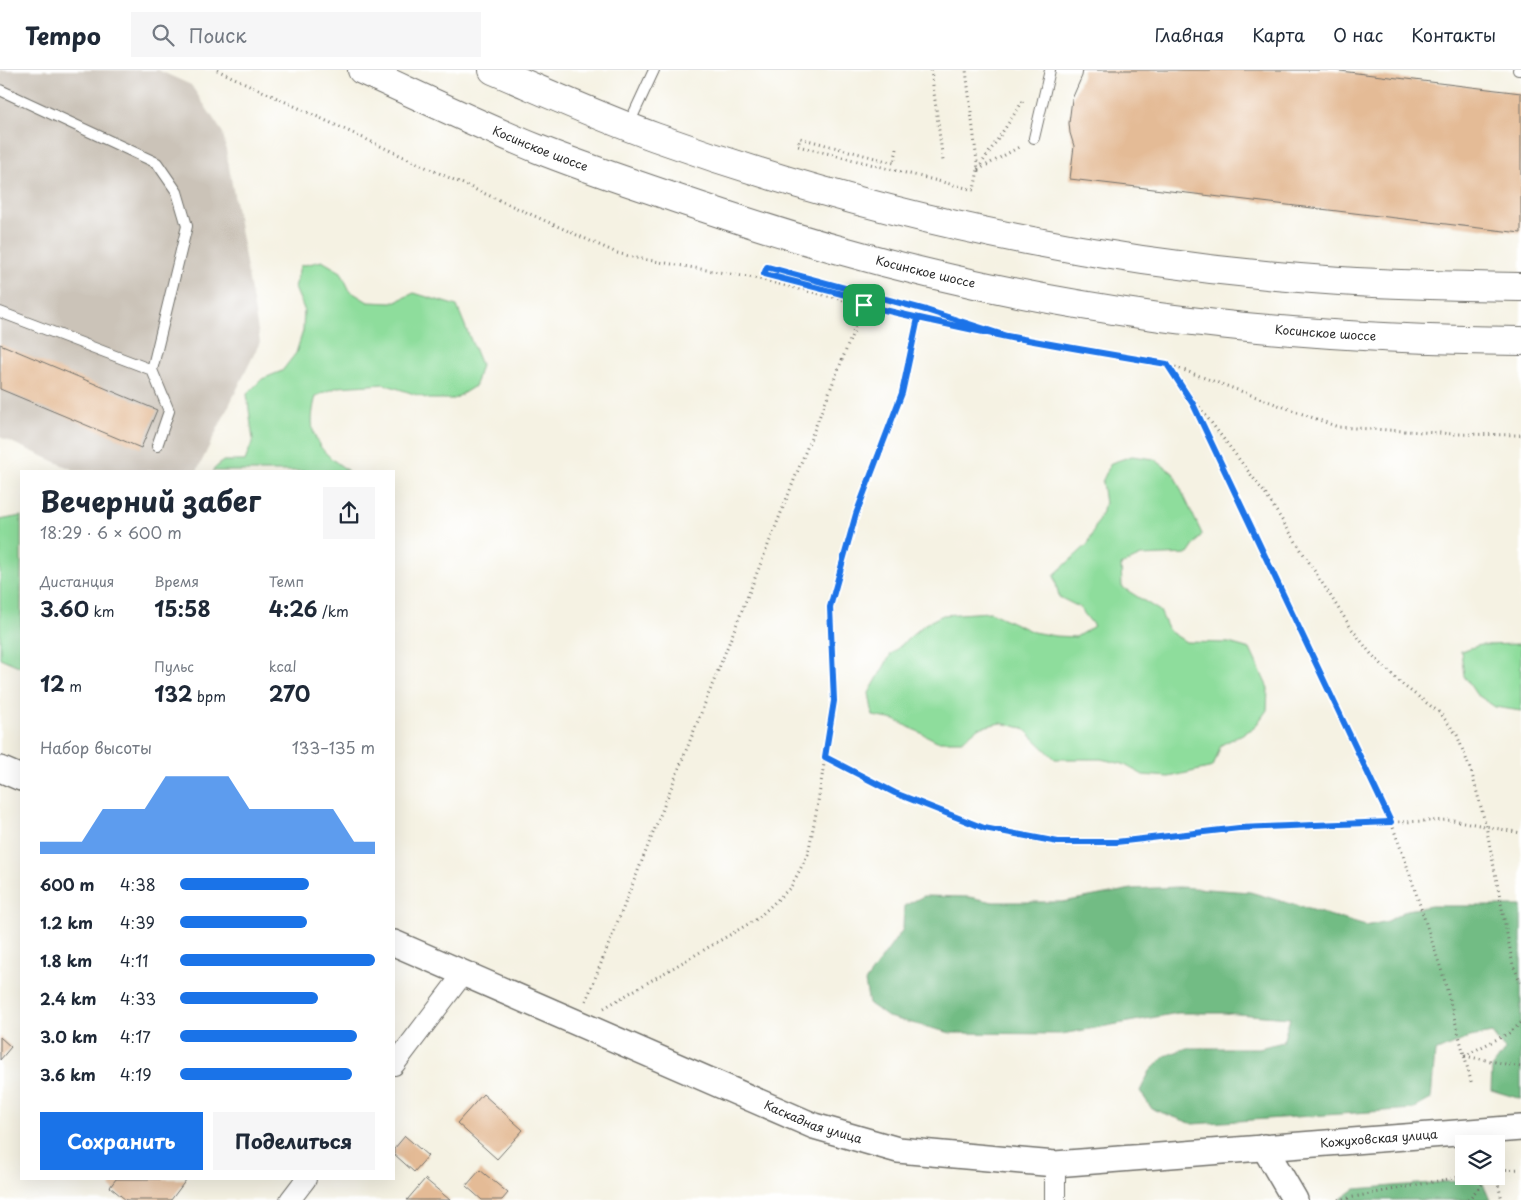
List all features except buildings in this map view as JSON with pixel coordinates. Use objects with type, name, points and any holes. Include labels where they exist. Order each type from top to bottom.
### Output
[{"type":"highway","name":"Косинское шоссе","points":[[362,70],[539,149],[621,179],[742,221],[819,244],[929,273],[1080,304],[1158,317],[1263,329],[1353,336],[1521,341]]},
{"type":"highway","points":[[493,70],[628,126],[731,163],[834,194],[951,224],[1085,250],[1165,262],[1340,281],[1521,287]]},
{"type":"street","points":[[0,769],[20,778]]},
{"type":"street","name":"Каскадная улица","points":[[395,943],[464,974],[581,1013],[814,1126],[898,1150],[1055,1164],[1264,1147]]},
{"type":"street","points":[[395,1064],[464,974]]},
{"type":"street","name":"Кожуховская улица","points":[[1264,1147],[1521,1128]]},
{"type":"street","points":[[1264,1147],[1295,1200]]},
{"type":"street","points":[[1055,1164],[1056,1200]]},
{"type":"street","points":[[290,1200],[305,1180]]},
{"type":"lane","points":[[628,126],[654,70]]},
{"type":"lane","points":[[1034,138],[1050,70]]},
{"type":"lane","points":[[0,90],[157,163],[177,192],[187,226],[152,370],[169,411],[157,446]]},
{"type":"lane","points":[[0,312],[152,370]]},
{"type":"path","points":[[217,70],[617,253],[636,258],[754,278],[918,318],[1016,339],[1167,364],[1338,426],[1455,434],[1521,435]]},
{"type":"path","points":[[931,70],[943,161]]},
{"type":"path","points":[[897,149],[894,163],[800,138],[798,146],[974,190],[978,170],[966,70]]},
{"type":"path","points":[[978,170],[1026,96]]},
{"type":"path","points":[[978,170],[1034,138]]},
{"type":"path","points":[[581,1013],[864,305],[865,300],[764,274],[767,267],[926,310],[1016,339]]},
{"type":"path","points":[[581,1013],[757,919],[791,887],[808,854],[834,701],[830,607],[856,514],[902,393],[918,318]]},
{"type":"path","points":[[1167,364],[1193,404],[1391,822],[1443,975],[1472,1085]]},
{"type":"path","points":[[1167,364],[1264,492],[1351,628],[1371,654],[1404,686],[1440,713],[1458,735],[1472,774],[1486,826],[1513,965],[1521,984]]},
{"type":"path","points":[[825,757],[895,793],[984,828],[1058,842],[1116,842],[1239,828],[1453,820],[1521,833]]},
{"type":"path","points":[[1464,1056],[1509,1033],[1521,1023]]},
{"type":"path","points":[[1464,1056],[1521,1067]]},
{"type":"path","points":[[1505,1169],[1521,1168]]},
{"type":"path","points":[[1338,1200],[1455,1178]]},
{"type":"path","points":[[1468,1200],[1481,1185]]},
{"type":"path","points":[[1498,1185],[1502,1200]]},
{"type":"shaded area","points":[[0,70],[158,70],[191,85],[223,133],[260,342],[197,470],[74,470],[0,437]]},
{"type":"green space","points":[[322,261],[341,272],[350,291],[368,302],[392,303],[414,293],[457,306],[481,365],[475,386],[454,399],[429,399],[384,384],[338,387],[316,396],[312,422],[315,438],[319,445],[332,459],[347,470],[213,470],[223,461],[245,461],[253,440],[247,394],[262,379],[282,371],[296,353],[303,331],[304,309],[295,288],[300,266]]},
{"type":"green space","points":[[1132,456],[1154,459],[1173,473],[1202,534],[1188,554],[1141,556],[1121,565],[1122,587],[1160,611],[1169,631],[1186,642],[1229,643],[1250,649],[1268,688],[1267,710],[1254,728],[1221,745],[1213,767],[1169,777],[1143,775],[1123,764],[1101,759],[1055,759],[1023,728],[1000,723],[978,728],[962,741],[937,741],[895,720],[873,716],[869,693],[891,654],[925,624],[943,615],[990,612],[1033,632],[1055,636],[1076,637],[1094,626],[1079,607],[1059,597],[1054,575],[1088,544],[1105,504],[1102,482],[1111,463]]},
{"type":"green space","points":[[20,516],[20,667],[0,658],[0,520]]},
{"type":"green space","points":[[1521,644],[1521,711],[1495,707],[1476,694],[1464,676],[1461,651],[1480,645]]},
{"type":"green space","points":[[1179,887],[1250,892],[1366,926],[1388,921],[1407,910],[1431,906],[1521,906],[1521,1099],[1491,1090],[1492,1068],[1505,1050],[1492,1033],[1470,1037],[1435,1052],[1431,1099],[1413,1109],[1193,1124],[1152,1109],[1140,1091],[1150,1071],[1165,1056],[1187,1048],[1259,1048],[1283,1042],[1290,1018],[1224,1013],[1178,1013],[1062,1034],[951,1033],[888,1017],[869,1004],[865,982],[903,929],[904,906],[924,896],[969,897],[993,902],[1063,902],[1132,889]]},
{"type":"green space","points":[[1455,1181],[1455,1185],[1484,1185],[1490,1200],[1339,1200],[1355,1189]]},
{"type":"route","points":[[864,305],[865,300],[764,274],[767,267],[926,310],[1016,339],[967,328],[918,318],[902,393],[856,514],[830,607],[834,701],[825,757],[895,793],[984,828],[1058,842],[1116,842],[1239,828],[1391,822],[1193,404],[1167,364],[1016,339],[918,318],[864,305]]}]
